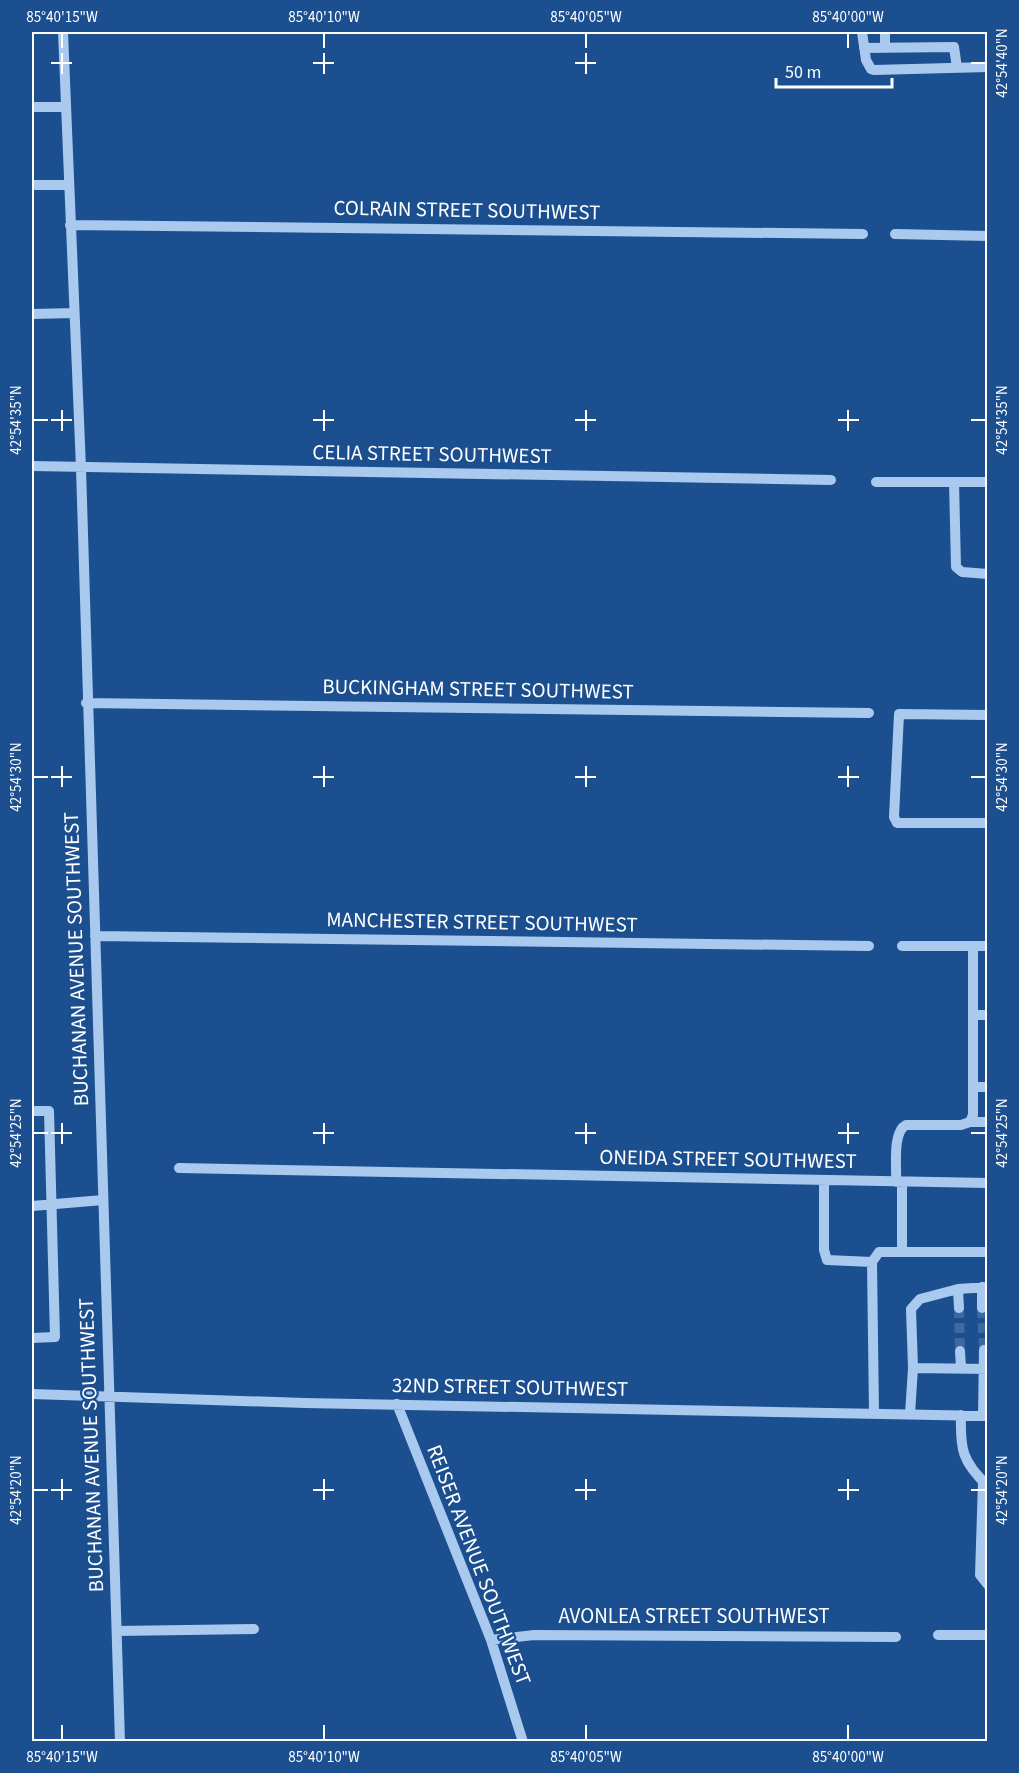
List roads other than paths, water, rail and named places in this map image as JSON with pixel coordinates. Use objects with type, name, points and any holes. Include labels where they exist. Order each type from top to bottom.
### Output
[{"type":"street","name":"BUCHANAN AVENUE SOUTHWEST","points":[[63,32],[81,468],[86,703],[120,1742]]},
{"type":"street","points":[[862,32],[868,65],[874,70],[987,67]]},
{"type":"street","points":[[885,32],[885,47]]},
{"type":"street","points":[[864,48],[954,47],[957,68]]},
{"type":"street","points":[[32,107],[66,107]]},
{"type":"street","points":[[32,184],[69,185]]},
{"type":"street","name":"COLRAIN STREET SOUTHWEST","points":[[70,225],[863,234]]},
{"type":"street","points":[[895,234],[987,236]]},
{"type":"street","points":[[32,314],[74,313]]},
{"type":"street","name":"CELIA STREET SOUTHWEST","points":[[32,466],[831,480]]},
{"type":"street","points":[[876,482],[987,482]]},
{"type":"street","points":[[954,482],[956,567],[962,572],[987,574]]},
{"type":"street","name":"BUCKINGHAM STREET SOUTHWEST","points":[[86,703],[869,713]]},
{"type":"street","points":[[987,715],[899,714],[894,817],[897,823],[987,824]]},
{"type":"street","name":"MANCHESTER STREET SOUTHWEST","points":[[95,936],[869,946]]},
{"type":"street","points":[[902,946],[987,946]]},
{"type":"street","points":[[970,1122],[973,1087],[973,946]]},
{"type":"street","points":[[973,1015],[987,1015]]},
{"type":"street","points":[[973,1087],[987,1087]]},
{"type":"street","points":[[32,1111],[49,1111],[55,1337],[32,1338]]},
{"type":"street","points":[[902,1252],[898,1134],[902,1127],[987,1122]]},
{"type":"street","name":"ONEIDA STREET SOUTHWEST","points":[[179,1168],[987,1184]]},
{"type":"street","points":[[824,1181],[824,1250],[827,1260],[872,1262]]},
{"type":"street","points":[[32,1206],[103,1200]]},
{"type":"street","points":[[874,1413],[872,1262],[879,1252],[987,1252]]},
{"type":"street","points":[[910,1413],[913,1368],[911,1309],[920,1299],[958,1289],[984,1287],[982,1308]]},
{"type":"street","points":[[958,1289],[959,1308]]},
{"type":"street","points":[[984,1350],[985,1416]]},
{"type":"street","points":[[960,1351],[961,1368]]},
{"type":"street","points":[[913,1368],[985,1369]]},
{"type":"street","name":"32ND STREET SOUTHWEST","points":[[32,1394],[985,1416]]},
{"type":"street","name":"REISER AVENUE SOUTHWEST","points":[[397,1404],[491,1640],[523,1742]]},
{"type":"street","points":[[961,1415],[961,1448],[971,1470],[985,1484],[980,1575],[987,1585]]},
{"type":"street","points":[[117,1631],[254,1629]]},
{"type":"street","name":"AVONLEA STREET SOUTHWEST","points":[[491,1640],[534,1635],[896,1637]]},
{"type":"street","points":[[939,1635],[987,1635]]},
{"type":"tunnel","points":[[959,1308],[960,1351]]},
{"type":"tunnel","points":[[982,1308],[984,1350]]}]
